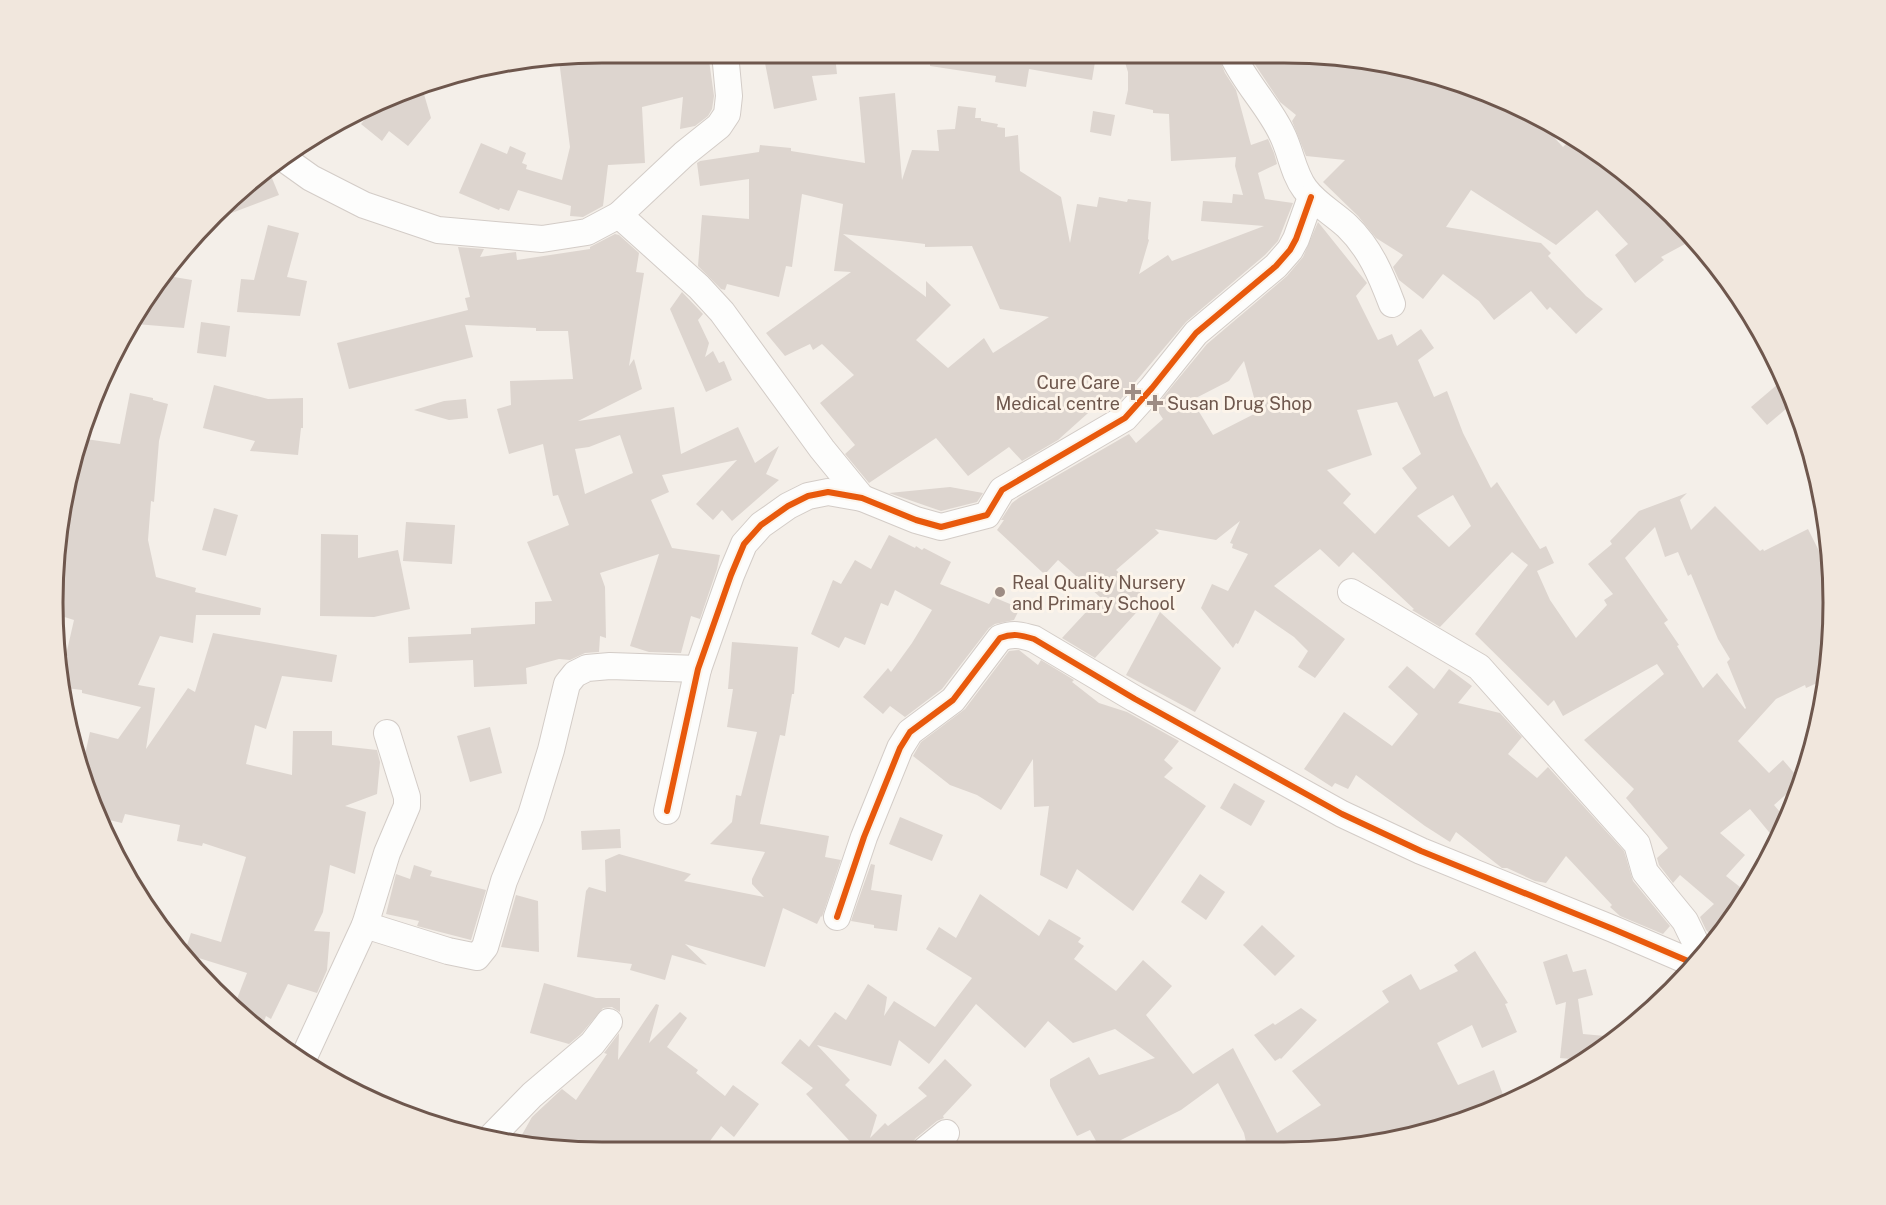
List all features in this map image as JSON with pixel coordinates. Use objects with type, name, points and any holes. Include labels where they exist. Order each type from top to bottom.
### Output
[{"type":"street","points":[[290,163],[311,178],[364,205],[438,230],[542,239],[587,232],[619,215],[684,154],[719,126],[727,114],[729,96],[726,63]]},
{"type":"street","points":[[1236,63],[1282,134],[1297,175],[1311,196],[1347,226],[1363,243],[1378,267],[1392,304]]},
{"type":"street","points":[[667,811],[698,669],[744,544],[761,525],[788,506],[808,496],[828,492],[862,498],[916,520],[941,527],[987,515],[1002,489],[1125,418],[1152,388],[1184,345],[1276,266],[1290,250],[1311,196]]},
{"type":"street","points":[[619,215],[699,287],[722,312],[822,449],[862,498]]},
{"type":"street","points":[[1351,592],[1479,667],[1637,844],[1645,872],[1685,921],[1698,948]]},
{"type":"street","points":[[837,917],[864,837],[900,748],[910,732],[953,700],[1000,638],[1020,634],[1034,639],[1342,814],[1421,851],[1687,960]]},
{"type":"street","points":[[365,925],[448,951],[477,957],[485,947],[504,881],[531,815],[551,750],[567,684],[575,674],[587,668],[610,666],[698,669]]},
{"type":"street","points":[[306,1053],[365,925],[387,853],[407,806],[407,797],[387,733]]},
{"type":"street","points":[[496,1132],[532,1095],[592,1044],[609,1022]]},
{"type":"street","points":[[935,1142],[946,1133]]},
{"type":"building","points":[[709,63],[714,96],[712,109],[708,116],[695,126],[680,129],[683,97],[642,107],[645,163],[608,165],[603,206],[583,217],[570,216],[571,206],[518,190],[509,211],[500,208],[499,210],[459,193],[481,143],[507,154],[510,146],[526,153],[522,163],[527,165],[526,169],[562,180],[570,147],[560,65]]},
{"type":"building","points":[[765,63],[836,63],[837,74],[812,76],[817,100],[774,109]]},
{"type":"building","points":[[930,63],[1095,63],[1092,80],[1029,69],[1026,87],[995,82],[996,76],[930,66]]},
{"type":"building","points":[[1125,63],[1221,63],[1236,90],[1251,145],[1268,139],[1274,153],[1277,164],[1258,173],[1265,199],[1293,203],[1278,241],[1265,255],[1186,322],[1115,406],[1104,413],[1097,405],[1058,440],[1022,461],[1009,447],[968,476],[936,438],[869,483],[845,454],[855,445],[820,403],[854,375],[822,344],[813,350],[810,344],[785,356],[766,333],[851,272],[834,271],[843,204],[802,194],[792,267],[786,266],[779,297],[727,284],[725,290],[721,289],[698,266],[702,215],[749,219],[749,179],[700,186],[697,163],[759,152],[760,145],[791,148],[791,151],[865,163],[859,97],[895,93],[902,180],[912,150],[939,151],[937,130],[955,129],[958,106],[976,108],[975,118],[981,118],[981,121],[998,124],[997,127],[1005,128],[1005,137],[1018,135],[1020,171],[1061,197],[1070,243],[1077,204],[1097,207],[1099,197],[1127,202],[1128,199],[1151,202],[1149,240],[1139,274],[1168,255],[1172,261],[1264,226],[1201,221],[1203,201],[1232,203],[1233,194],[1243,195],[1235,166],[1236,157],[1171,161],[1169,114],[1153,113],[1153,110],[1125,104],[1128,72]],"holes":[[[843,234],[925,244],[925,247],[972,246],[1000,309],[1049,317],[993,353],[984,338],[948,368],[916,340],[951,305],[926,281],[926,297]]]},
{"type":"building","points":[[1254,63],[1319,64],[1389,73],[1457,92],[1522,119],[1551,134],[1563,147],[1566,144],[1583,154],[1639,197],[1685,244],[1661,257],[1664,260],[1635,283],[1615,255],[1628,244],[1597,210],[1556,245],[1471,190],[1446,227],[1541,243],[1551,253],[1548,256],[1586,296],[1603,309],[1576,334],[1550,307],[1547,310],[1531,291],[1494,320],[1479,301],[1443,274],[1423,299],[1399,280],[1393,267],[1403,255],[1376,238],[1358,216],[1323,182],[1345,160],[1306,156],[1292,121],[1296,115],[1280,102]]},
{"type":"building","points":[[424,94],[431,118],[408,146],[389,131],[382,141],[361,124],[366,118]]},
{"type":"building","points":[[1093,111],[1115,115],[1111,136],[1090,132]]},
{"type":"building","points":[[271,176],[279,195],[228,214]]},
{"type":"building","points":[[1318,222],[1367,283],[1356,296],[1378,340],[1392,334],[1397,346],[1421,329],[1434,348],[1418,360],[1434,397],[1447,391],[1463,433],[1491,488],[1497,482],[1540,549],[1546,546],[1554,563],[1537,571],[1550,600],[1576,638],[1607,605],[1604,600],[1613,594],[1588,564],[1612,544],[1610,541],[1639,511],[1687,493],[1680,500],[1691,530],[1715,506],[1760,551],[1808,529],[1821,554],[1822,567],[1822,638],[1817,683],[1806,688],[1805,685],[1776,699],[1738,741],[1769,773],[1783,760],[1795,774],[1788,793],[1774,805],[1780,812],[1770,834],[1750,809],[1720,833],[1745,855],[1726,876],[1741,888],[1710,934],[1700,917],[1714,904],[1680,875],[1673,883],[1659,865],[1657,858],[1668,848],[1626,798],[1634,789],[1584,740],[1664,674],[1657,664],[1563,716],[1554,700],[1548,706],[1475,634],[1528,565],[1512,552],[1440,627],[1412,610],[1414,609],[1353,552],[1339,567],[1320,549],[1274,586],[1345,639],[1315,678],[1298,667],[1308,651],[1294,637],[1255,610],[1238,644],[1236,643],[1233,648],[1201,608],[1212,584],[1228,591],[1248,554],[1232,548],[1233,544],[1230,543],[1240,521],[1216,540],[1155,529],[1159,533],[1116,570],[1144,596],[1144,604],[1095,658],[1062,638],[1100,597],[1058,560],[1045,574],[1042,572],[997,530],[1004,520],[1001,520],[1012,503],[1020,497],[1129,434],[1136,443],[1163,419],[1155,407],[1207,344],[1287,276],[1303,257]],"holes":[[[1244,361],[1258,412],[1213,435],[1192,400],[1229,381]],[[1397,402],[1421,454],[1402,468],[1417,488],[1375,534],[1343,503],[1351,494],[1327,470],[1372,455],[1357,410]],[[1453,495],[1471,526],[1449,547],[1417,516]],[[1655,527],[1665,557],[1678,552],[1688,576],[1691,574],[1718,639],[1730,659],[1727,662],[1745,709],[1717,673],[1703,688],[1664,623],[1668,620],[1625,558]]]},
{"type":"building","points":[[268,225],[299,233],[287,277],[307,281],[300,316],[237,312],[241,279],[254,280]]},
{"type":"building","points":[[615,234],[639,253],[636,272],[644,273],[629,366],[634,359],[642,389],[578,421],[674,407],[681,454],[738,427],[755,463],[779,446],[766,474],[779,480],[732,521],[722,510],[713,520],[696,504],[737,460],[662,475],[669,492],[651,500],[672,548],[720,555],[700,619],[691,616],[681,653],[649,652],[630,646],[659,554],[600,573],[605,587],[606,638],[600,636],[599,652],[585,653],[570,660],[559,659],[526,668],[527,684],[474,687],[473,660],[409,663],[408,637],[471,634],[471,628],[535,624],[535,602],[552,601],[527,542],[569,525],[558,495],[553,496],[543,444],[509,454],[497,409],[511,405],[510,381],[573,379],[568,331],[536,331],[536,328],[465,325],[473,357],[349,389],[337,343],[468,310],[465,298],[470,297],[458,247],[484,249],[480,257],[516,252],[517,260],[590,249]],"holes":[[[620,435],[633,473],[585,494],[575,449],[589,447]]]},
{"type":"building","points":[[172,277],[192,280],[184,328],[140,324]]},
{"type":"building","points":[[682,292],[703,314],[698,320],[709,343],[705,357],[713,351],[719,363],[724,361],[732,380],[706,392],[670,309]]},
{"type":"building","points":[[201,322],[230,326],[226,357],[197,353]]},
{"type":"building","points":[[214,385],[268,399],[303,398],[303,428],[301,428],[298,455],[250,451],[255,441],[203,428]]},
{"type":"building","points":[[1777,385],[1787,408],[1767,425],[1751,407]]},
{"type":"building","points":[[130,393],[168,404],[159,441],[148,540],[156,577],[196,588],[195,592],[261,608],[260,615],[196,615],[193,643],[160,636],[138,685],[155,688],[146,749],[188,688],[195,692],[213,633],[337,655],[332,682],[282,676],[266,729],[255,725],[246,764],[292,775],[293,731],[332,731],[332,745],[377,750],[380,762],[377,794],[345,806],[366,812],[355,874],[330,865],[323,912],[314,931],[330,932],[327,970],[317,993],[288,984],[271,1019],[266,1016],[264,1022],[237,999],[247,973],[196,957],[187,946],[191,933],[221,942],[246,857],[203,843],[202,846],[177,841],[180,825],[125,814],[122,823],[109,820],[85,754],[90,732],[118,739],[141,707],[70,689],[68,656],[66,655],[74,620],[63,617],[64,567],[73,497],[81,463],[89,439],[120,444]]},
{"type":"building","points":[[466,399],[468,418],[449,420],[414,410],[444,401]]},
{"type":"building","points":[[950,487],[983,493],[977,502],[941,511],[889,493]]},
{"type":"building","points":[[214,508],[238,515],[226,556],[202,550]]},
{"type":"building","points":[[406,522],[455,525],[452,564],[403,561]]},
{"type":"building","points":[[321,534],[358,535],[358,558],[398,550],[410,609],[374,617],[320,616]]},
{"type":"building","points":[[889,535],[915,548],[916,546],[922,550],[924,548],[951,562],[940,584],[989,604],[993,597],[1020,608],[1014,620],[995,624],[989,628],[942,689],[905,717],[890,706],[883,714],[863,697],[888,668],[891,672],[932,610],[895,590],[888,606],[881,603],[865,645],[845,637],[839,648],[811,634],[833,580],[841,584],[855,560],[871,569]]},
{"type":"building","points":[[1160,612],[1221,668],[1195,712],[1126,675]]},
{"type":"building","points":[[732,642],[798,647],[794,694],[792,694],[785,736],[780,735],[760,824],[829,836],[825,857],[841,860],[822,917],[817,924],[783,908],[765,967],[685,944],[707,965],[672,955],[665,980],[630,970],[632,964],[577,957],[586,891],[589,887],[606,892],[605,860],[619,854],[691,874],[684,881],[764,897],[752,884],[752,879],[765,852],[710,844],[732,822],[736,795],[741,796],[757,732],[727,727],[733,689],[728,689]]},
{"type":"building","points":[[1019,650],[1038,665],[1041,660],[1074,680],[1072,682],[1099,703],[1127,712],[1179,741],[1164,760],[1173,768],[1164,777],[1206,806],[1133,911],[1077,869],[1067,889],[1040,875],[1049,806],[1034,807],[1033,759],[1001,810],[977,795],[950,785],[913,756],[921,742],[965,709],[1009,651]]},
{"type":"building","points":[[1407,666],[1434,689],[1449,669],[1472,686],[1458,703],[1500,713],[1522,737],[1508,754],[1537,778],[1548,767],[1624,851],[1633,881],[1670,926],[1663,934],[1620,916],[1566,856],[1546,883],[1535,881],[1507,868],[1502,868],[1456,832],[1450,842],[1356,775],[1348,789],[1335,783],[1332,787],[1304,769],[1344,712],[1392,746],[1418,714],[1388,687]]},
{"type":"building","points":[[490,727],[502,773],[470,782],[457,736]]},
{"type":"building","points":[[1234,783],[1265,801],[1251,826],[1220,808]]},
{"type":"building","points":[[900,817],[943,835],[932,861],[889,844]]},
{"type":"building","points":[[620,829],[621,848],[582,850],[581,831]]},
{"type":"building","points":[[871,864],[875,865],[871,890],[902,895],[897,931],[874,928],[874,925],[851,921]]},
{"type":"building","points":[[414,865],[432,871],[430,876],[486,890],[471,940],[417,926],[419,921],[386,914],[396,874],[410,879]]},
{"type":"building","points":[[1200,874],[1225,892],[1206,920],[1181,902]]},
{"type":"building","points":[[980,894],[1039,936],[1049,919],[1081,938],[1078,942],[1084,946],[1074,959],[1116,991],[1143,960],[1172,986],[1146,1015],[1193,1074],[1233,1048],[1277,1133],[1321,1105],[1292,1071],[1389,1002],[1382,991],[1411,974],[1420,990],[1458,971],[1454,965],[1475,951],[1508,1003],[1505,1004],[1517,1032],[1482,1048],[1472,1025],[1437,1043],[1458,1085],[1494,1070],[1503,1095],[1457,1113],[1389,1132],[1319,1141],[1246,1142],[1244,1133],[1218,1083],[1181,1110],[1117,1142],[1097,1142],[1090,1130],[1077,1136],[1050,1086],[1050,1079],[1089,1057],[1099,1075],[1155,1058],[1115,1029],[1073,1043],[1048,1021],[1025,1048],[976,1004],[929,1064],[899,1040],[891,1066],[817,1045],[850,1080],[845,1085],[877,1115],[870,1138],[885,1123],[888,1126],[927,1096],[918,1088],[945,1059],[972,1085],[943,1116],[944,1118],[937,1121],[913,1142],[851,1142],[806,1094],[813,1088],[781,1063],[800,1039],[809,1047],[835,1012],[846,1020],[868,984],[887,997],[884,1016],[894,1001],[935,1027],[972,978],[926,949],[939,927],[956,938]]},
{"type":"building","points":[[516,895],[538,901],[539,952],[501,947]]},
{"type":"building","points":[[1262,925],[1295,956],[1275,976],[1243,945]]},
{"type":"building","points":[[1567,954],[1573,972],[1586,969],[1593,995],[1578,999],[1583,1034],[1605,1036],[1571,1059],[1560,1058],[1566,1002],[1556,1005],[1543,962]]},
{"type":"building","points":[[544,983],[596,998],[620,998],[620,1012],[612,1007],[603,1008],[581,1034],[569,1044],[530,1033]]},
{"type":"building","points":[[656,1004],[659,1005],[649,1043],[680,1012],[687,1018],[667,1047],[698,1070],[696,1073],[725,1096],[733,1085],[759,1104],[734,1137],[721,1126],[709,1142],[567,1141],[522,1136],[532,1117],[562,1089],[576,1100],[607,1054],[604,1053],[619,1033],[618,1060]]},
{"type":"building","points":[[1301,1008],[1317,1020],[1281,1059],[1275,1061],[1254,1035]]},
{"type":"cycle path","points":[[667,811],[698,669],[744,544],[761,525],[788,506],[808,496],[828,492],[862,498],[916,520],[941,527],[987,515],[1002,490],[1125,418],[1196,333],[1276,266],[1290,250],[1311,197]]},
{"type":"cycle path","points":[[837,917],[864,837],[900,748],[910,732],[953,700],[1000,638],[1017,635],[1034,639],[1135,699],[1342,814],[1421,851],[1687,960]]},
{"type":"place","name":"Cure Care Medical centre","points":[[1133,392]]},
{"type":"place","name":"Susan Drug Shop","points":[[1155,403]]},
{"type":"place","name":"Real Quality Nursery and Primary School","points":[[1000,592]]}]
